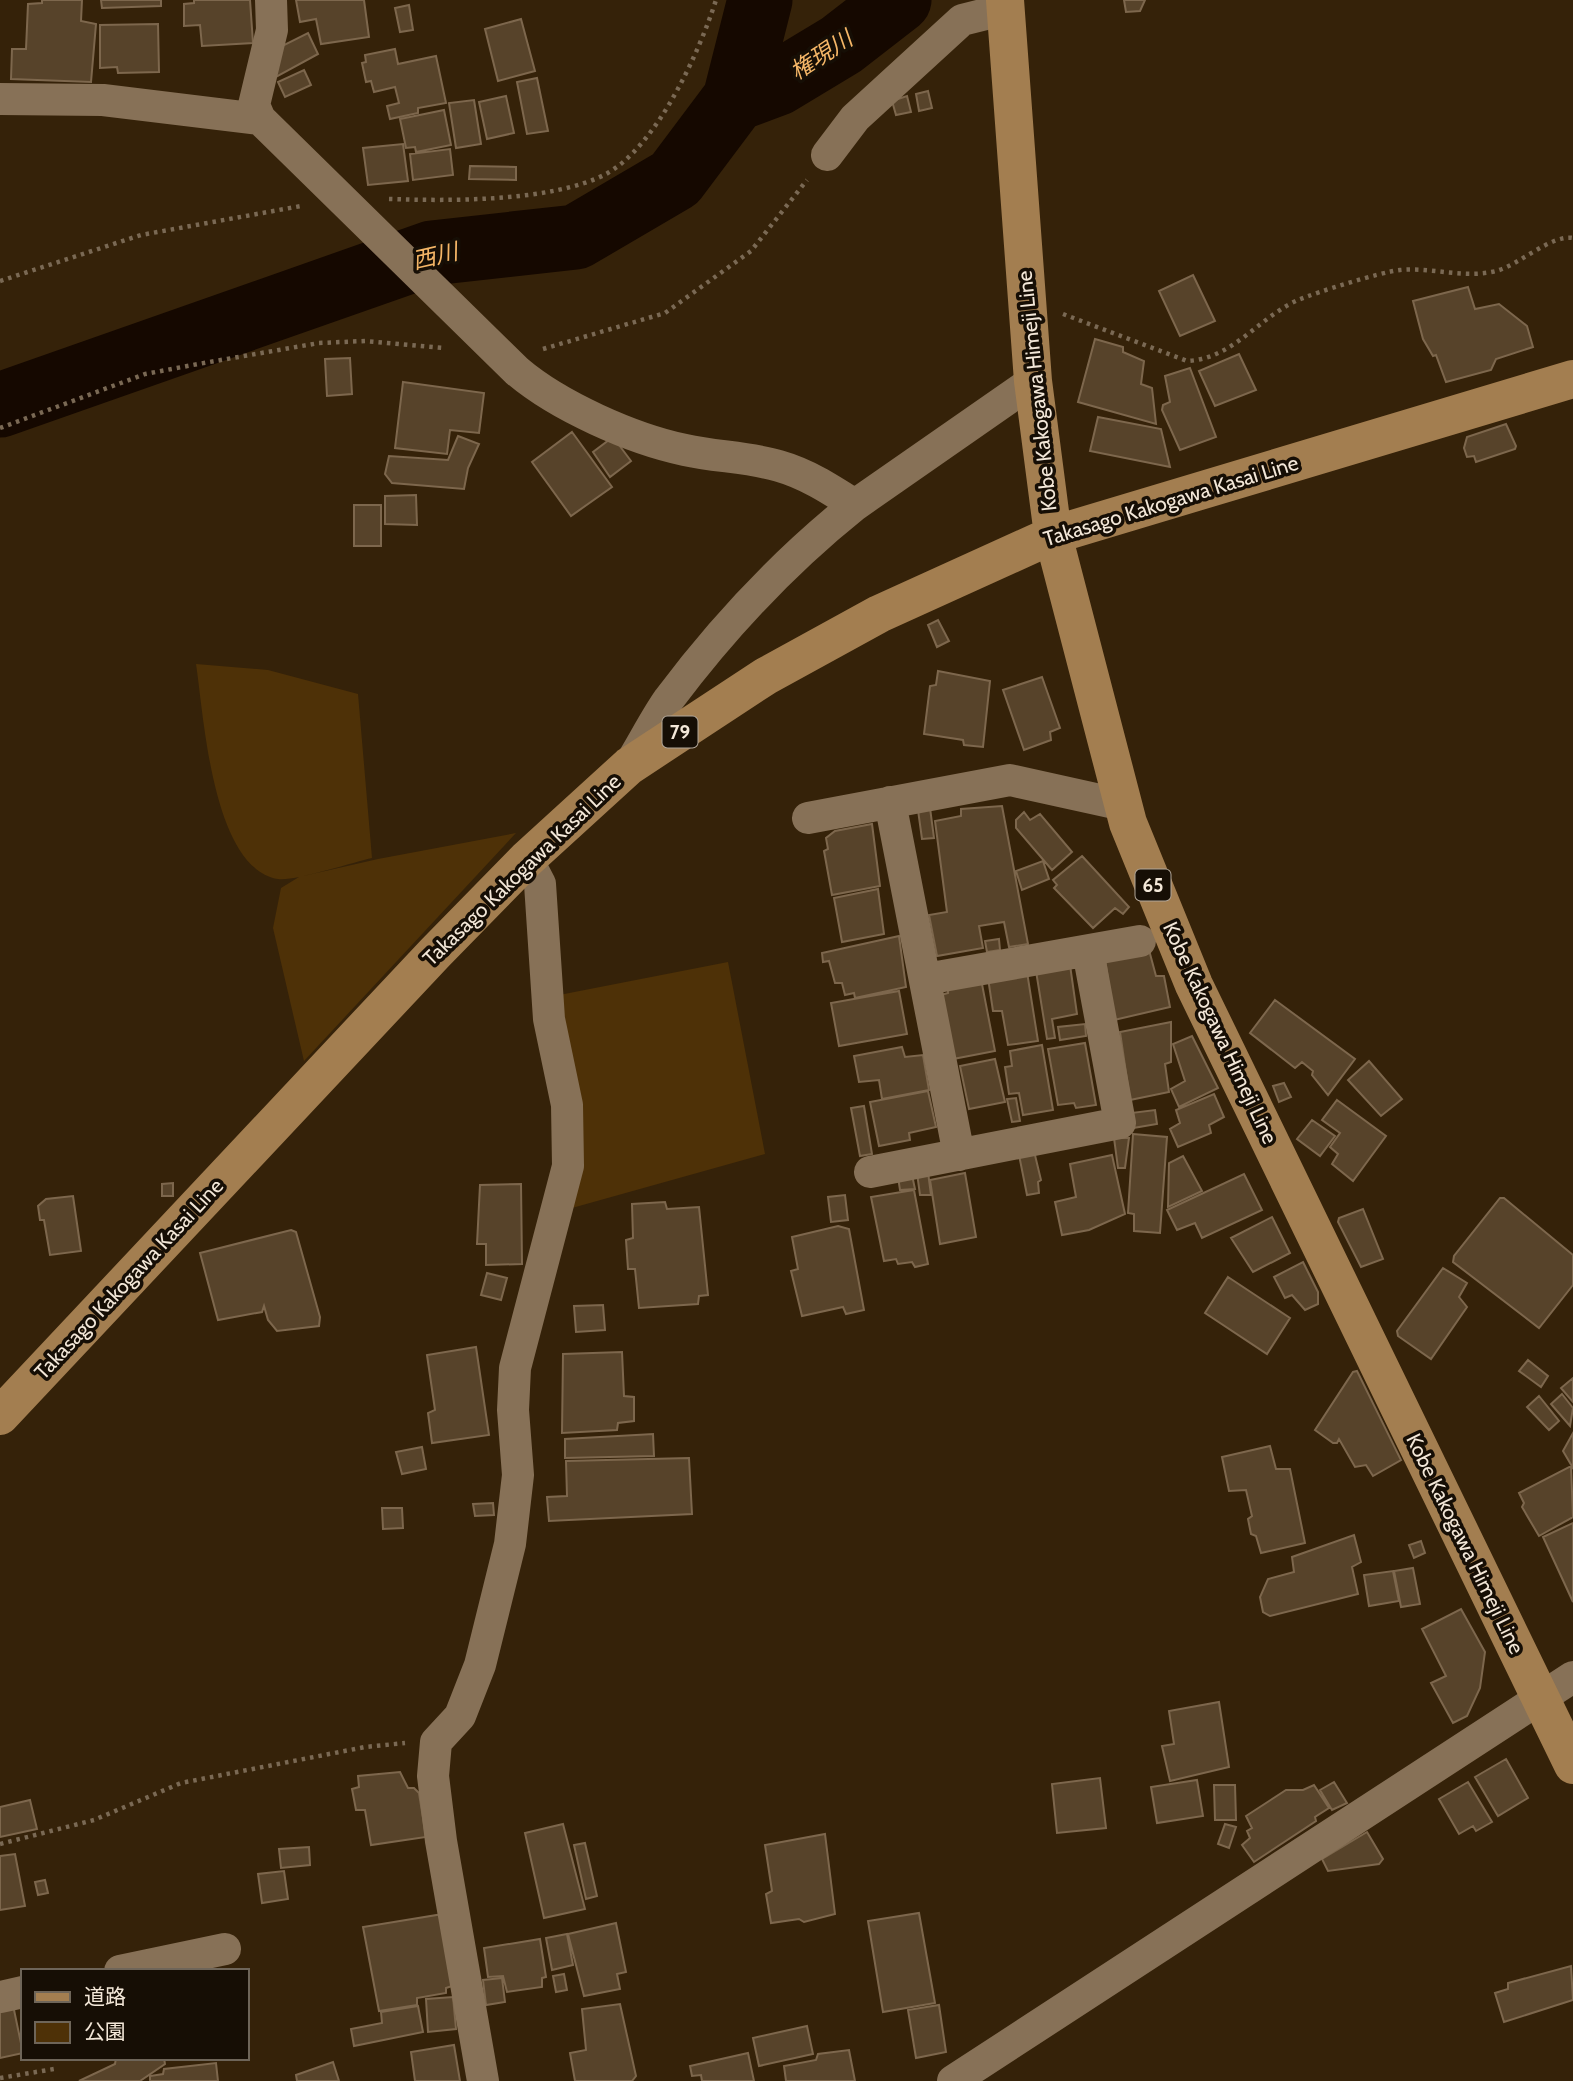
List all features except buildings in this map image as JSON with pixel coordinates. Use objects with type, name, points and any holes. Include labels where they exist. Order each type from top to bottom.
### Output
[{"type":"main road","name":"Kobe Kakogawa Himeji Line","points":[[1005,4],[1033,381],[1053,535],[1123,805],[1194,985],[1573,1765]]},
{"type":"main road","name":"Takasago Kakogawa Kasai Line","points":[[0,1416],[527,859],[629,765],[766,676],[879,614],[1053,535],[1573,379]]},
{"type":"street","points":[[271,0],[272,30],[254,104],[260,119],[534,386],[636,435],[682,449],[778,465],[814,479],[855,505]]},
{"type":"street","points":[[827,155],[855,118],[962,20],[1005,4]]},
{"type":"street","points":[[0,99],[103,100],[260,119]]},
{"type":"street","points":[[629,765],[668,700],[791,558],[855,505],[1033,381]]},
{"type":"street","points":[[808,818],[1010,780],[1123,805]]},
{"type":"street","points":[[890,802],[959,1156]]},
{"type":"street","points":[[483,2081],[441,1841],[433,1776],[436,1742],[460,1716],[480,1665],[510,1544],[518,1475],[513,1410],[515,1368],[568,1166],[567,1105],[549,1019],[540,884],[527,859]]},
{"type":"street","points":[[926,979],[1140,941]]},
{"type":"street","points":[[870,1172],[1120,1124],[1088,951]]},
{"type":"street","points":[[953,2081],[1573,1676]]},
{"type":"street","points":[[130,1969],[225,1949]]},
{"type":"street","points":[[0,1997],[21,1992]]},
{"type":"path","points":[[0,281],[141,235],[273,212],[346,203],[515,195],[572,188],[608,172],[644,140],[675,94],[705,36],[716,0]]},
{"type":"path","points":[[1027,300],[1187,361],[1204,360],[1220,353],[1296,301],[1399,270],[1467,274],[1495,271],[1526,259],[1556,240],[1573,238]]},
{"type":"path","points":[[0,1844],[94,1820],[181,1783],[209,1776],[365,1747],[420,1743],[435,1749]]},
{"type":"path","points":[[0,2077],[54,2069]]},
{"type":"green space","points":[[196,664],[268,670],[358,694],[372,858],[285,879],[278,879],[256,869],[238,848],[225,820],[215,787]]},
{"type":"green space","points":[[516,833],[304,1061],[273,928],[281,888],[299,877]]},
{"type":"green space","points":[[728,962],[765,1154],[572,1208],[554,996]]},
{"type":"waterway","name":"西川","points":[[0,405],[432,253],[576,237],[675,179],[735,99],[760,0]]},
{"type":"waterway","name":"権現川","points":[[735,99],[778,83],[841,45],[899,0]]}]
